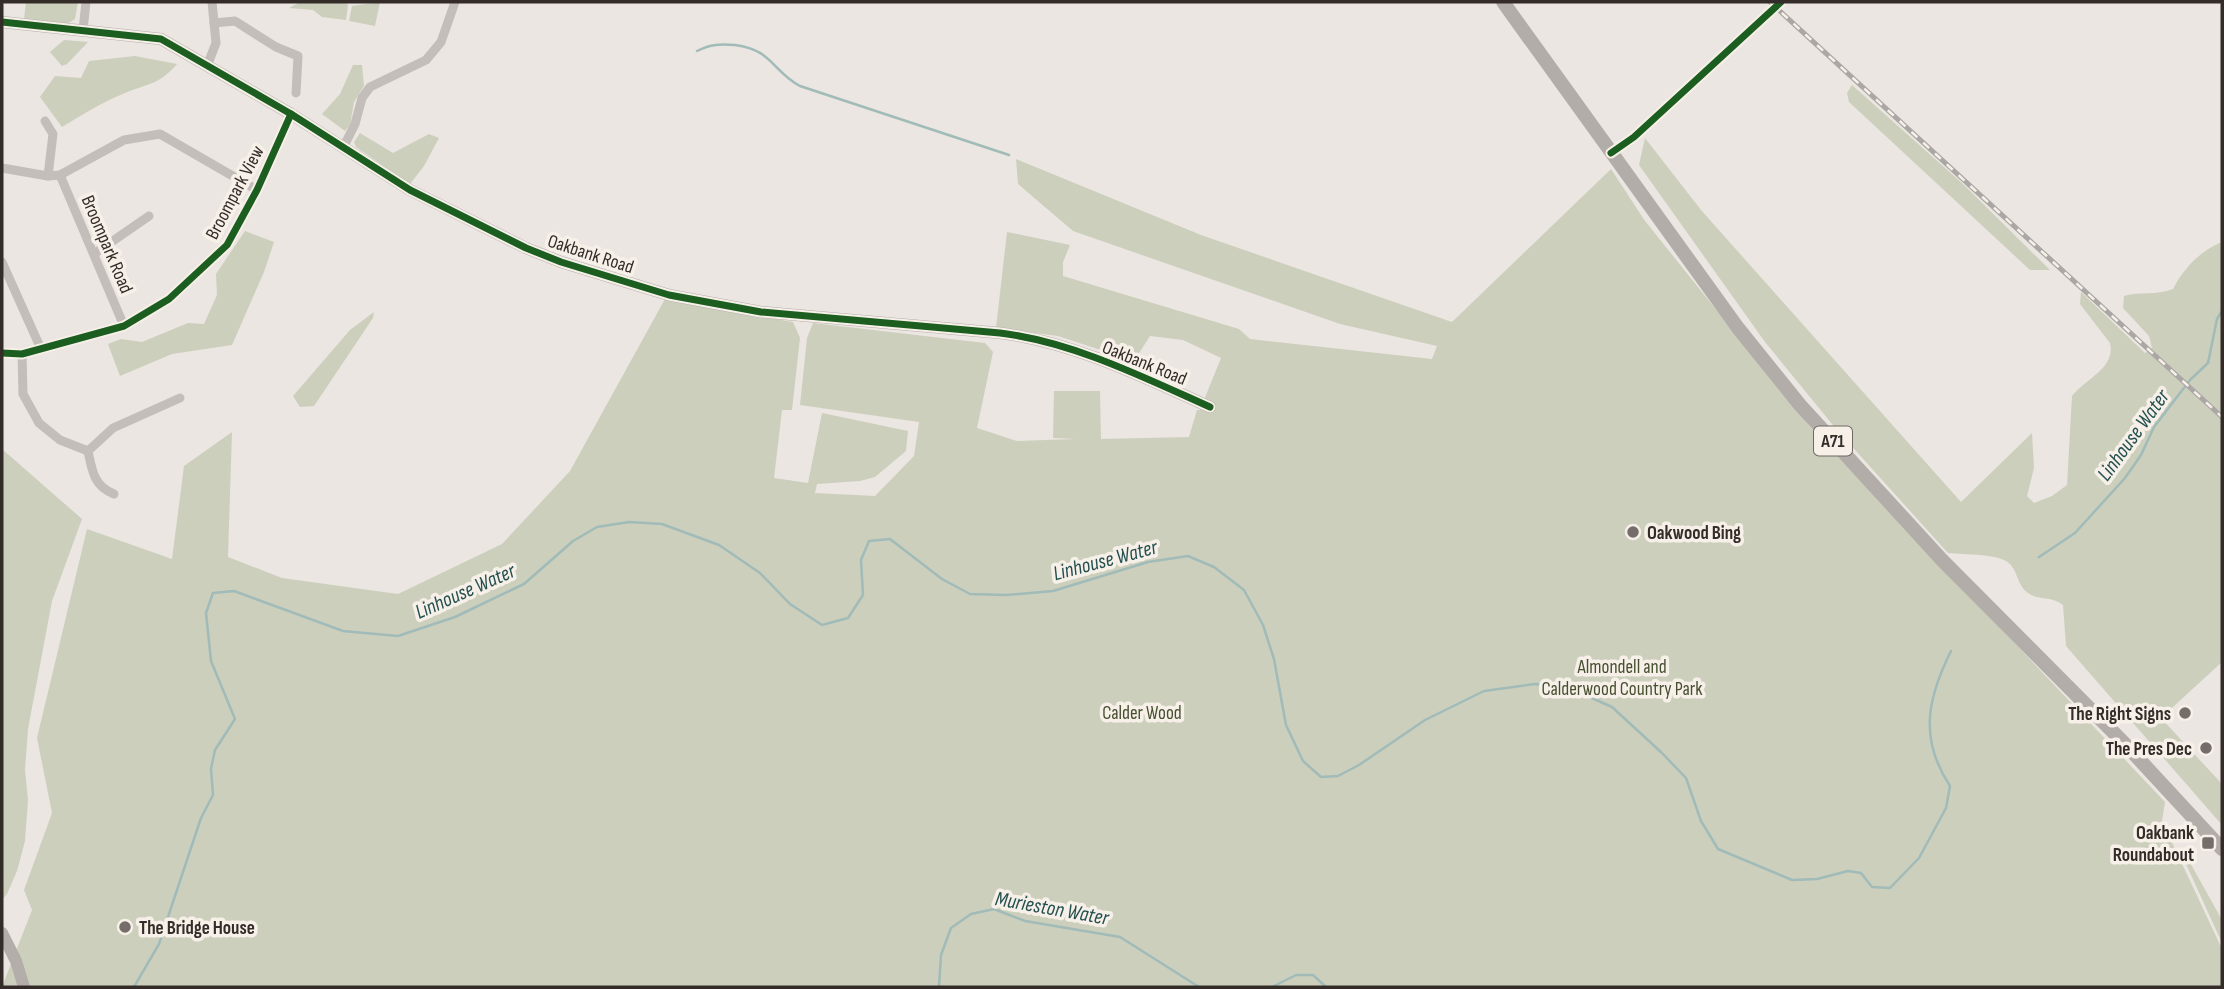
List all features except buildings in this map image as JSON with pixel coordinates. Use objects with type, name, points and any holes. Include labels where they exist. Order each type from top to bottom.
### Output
[{"type":"main road","name":"A71","points":[[1503,2],[1738,328],[1809,415],[1942,560],[2124,743],[2222,849]]},
{"type":"street","points":[[83,30],[86,2]]},
{"type":"street","points":[[207,66],[216,43],[212,2]]},
{"type":"street","points":[[343,148],[355,124],[362,98],[370,87],[426,60],[441,42],[455,2]]},
{"type":"street","points":[[1611,153],[1634,137],[1781,2]]},
{"type":"street","points":[[214,23],[235,21],[276,47],[298,56],[296,93]]},
{"type":"street","name":"Oakbank Road","points":[[2,22],[161,39],[291,114],[410,190],[526,248],[561,262],[670,295],[761,312],[1004,334],[1063,347],[1210,407]]},
{"type":"street","name":"Broompark View","points":[[2,353],[22,354],[124,326],[169,299],[227,245],[257,190],[291,114]]},
{"type":"street","points":[[45,121],[53,134],[48,176]]},
{"type":"street","points":[[2,168],[48,176],[60,175],[124,140],[160,134],[257,190]]},
{"type":"street","name":"Broompark Road","points":[[60,175],[124,326]]},
{"type":"street","points":[[94,254],[149,216]]},
{"type":"street","points":[[2,262],[41,349]]},
{"type":"street","points":[[22,354],[23,394],[39,423],[60,440],[88,451]]},
{"type":"street","points":[[88,451],[113,428],[180,398]]},
{"type":"street","points":[[88,451],[93,476],[104,490],[114,494]]},
{"type":"street","points":[[2,933],[16,961],[24,987]]},
{"type":"green space","points":[[26,2],[78,2],[75,19],[67,24],[24,20]]},
{"type":"green space","points":[[300,2],[345,2],[348,5],[346,20],[322,17],[313,10],[289,8]]},
{"type":"green space","points":[[380,2],[375,26],[349,21],[352,6]]},
{"type":"green space","points":[[64,40],[88,42],[62,66],[50,52]]},
{"type":"green space","points":[[135,56],[177,64],[159,80],[109,100],[62,127],[40,97],[55,76],[81,78],[89,61]]},
{"type":"green space","points":[[353,65],[362,65],[364,86],[354,102],[350,125],[345,131],[322,114],[340,94]]},
{"type":"green space","points":[[1852,85],[1962,183],[2050,270],[2030,270],[1849,102],[1847,93]]},
{"type":"green space","points":[[360,133],[393,153],[429,134],[439,138],[424,166],[410,184],[356,147],[354,142]]},
{"type":"green space","points":[[1645,138],[1701,210],[1961,502],[2032,433],[2034,468],[2027,496],[2034,503],[2052,496],[2067,485],[2072,396],[2104,366],[2111,352],[2110,343],[2080,304],[2081,292],[2145,353],[2152,348],[2149,336],[2123,308],[2124,296],[2173,289],[2193,261],[2222,242],[2222,662],[2161,718],[2222,784],[2222,825],[2066,646],[2063,605],[2028,593],[2006,561],[1991,556],[1948,553],[1837,430],[1765,342],[1639,165]]},
{"type":"green space","name":"Almondell and Calderwood Country Park","points":[[1016,159],[1201,235],[1452,322],[1611,169],[1645,221],[1811,428],[2165,802],[2162,821],[2222,949],[2222,987],[2,987],[32,910],[24,890],[52,813],[37,738],[87,529],[172,559],[184,466],[232,432],[228,557],[282,578],[398,594],[502,544],[570,471],[665,299],[793,322],[800,338],[792,410],[782,410],[774,478],[808,483],[822,413],[908,431],[906,451],[875,477],[860,481],[817,484],[815,493],[875,496],[914,456],[919,422],[800,405],[807,338],[813,323],[985,343],[993,352],[977,428],[1017,441],[1075,439],[1053,438],[1054,391],[1100,391],[1101,439],[1189,437],[1197,410],[1200,410],[1221,358],[1183,340],[1150,336],[1134,361],[1058,336],[996,328],[1007,232],[1070,245],[1063,262],[1063,276],[1239,329],[1250,339],[1432,359],[1437,346],[1340,324],[1073,231],[1018,184]]},
{"type":"green space","points":[[245,231],[274,242],[232,345],[172,354],[120,376],[108,344],[121,339],[142,342],[188,323],[204,324],[217,295],[216,274]]},
{"type":"green space","points":[[374,312],[373,318],[314,406],[300,407],[293,396],[350,330]]},
{"type":"green space","points":[[2,449],[82,519],[52,601],[28,729],[25,841],[17,871],[2,900]]},
{"type":"green space","points":[[2183,850],[2222,920],[2222,943],[2181,853]]},
{"type":"waterway","points":[[697,51],[720,45],[748,48],[765,56],[800,86],[1009,155]]},
{"type":"waterway","name":"Linhouse Water","points":[[2039,557],[2075,533],[2125,478],[2141,455],[2154,427],[2190,380],[2208,363],[2217,319],[2222,311]]},
{"type":"waterway","name":"Linhouse Water","points":[[134,987],[159,944],[201,818],[213,795],[211,769],[215,750],[235,719],[211,661],[206,613],[213,593],[234,591],[343,631],[398,636],[455,617],[524,584],[573,541],[597,527],[629,522],[662,524],[719,545],[760,573],[790,604],[822,625],[848,618],[863,595],[861,560],[869,541],[890,539],[942,579],[970,594],[1006,595],[1053,591],[1148,562],[1188,556],[1214,567],[1244,590],[1263,625],[1274,659],[1286,725],[1303,761],[1321,777],[1338,776],[1359,765],[1425,720],[1484,691],[1535,684],[1563,685],[1612,707],[1686,778],[1701,821],[1718,849],[1792,880],[1817,879],[1848,871],[1861,873],[1872,887],[1890,888],[1919,858],[1946,808],[1950,786],[1934,752],[1930,719],[1936,686],[1951,651]]},
{"type":"waterway","name":"Murieston Water","points":[[939,987],[941,955],[951,928],[971,914],[994,909],[1025,921],[1120,937],[1199,987]]},
{"type":"waterway","name":"Murieston Water","points":[[1272,987],[1296,975],[1313,975],[1326,987]]},
{"type":"railway","points":[[1770,2],[2222,417]]},
{"type":"cycle path","points":[[1611,153],[1634,137],[1781,2]]},
{"type":"cycle path","points":[[2,22],[161,39],[291,114],[410,190],[526,248],[561,262],[669,295],[761,312],[1000,333],[1054,344],[1107,362],[1210,407]]},
{"type":"cycle path","points":[[2,353],[22,354],[124,326],[169,299],[227,245],[257,190],[291,114]]},
{"type":"place","name":"Oakwood Bing","points":[[1633,532]]},
{"type":"place","name":"The Right Signs","points":[[2185,713]]},
{"type":"place","name":"The Pres Dec","points":[[2206,748]]},
{"type":"place","name":"Oakbank Roundabout","points":[[2208,843]]},
{"type":"place","name":"The Bridge House","points":[[125,927]]},
{"type":"park label","name":"Calder Wood","points":[[1142,712]]}]
